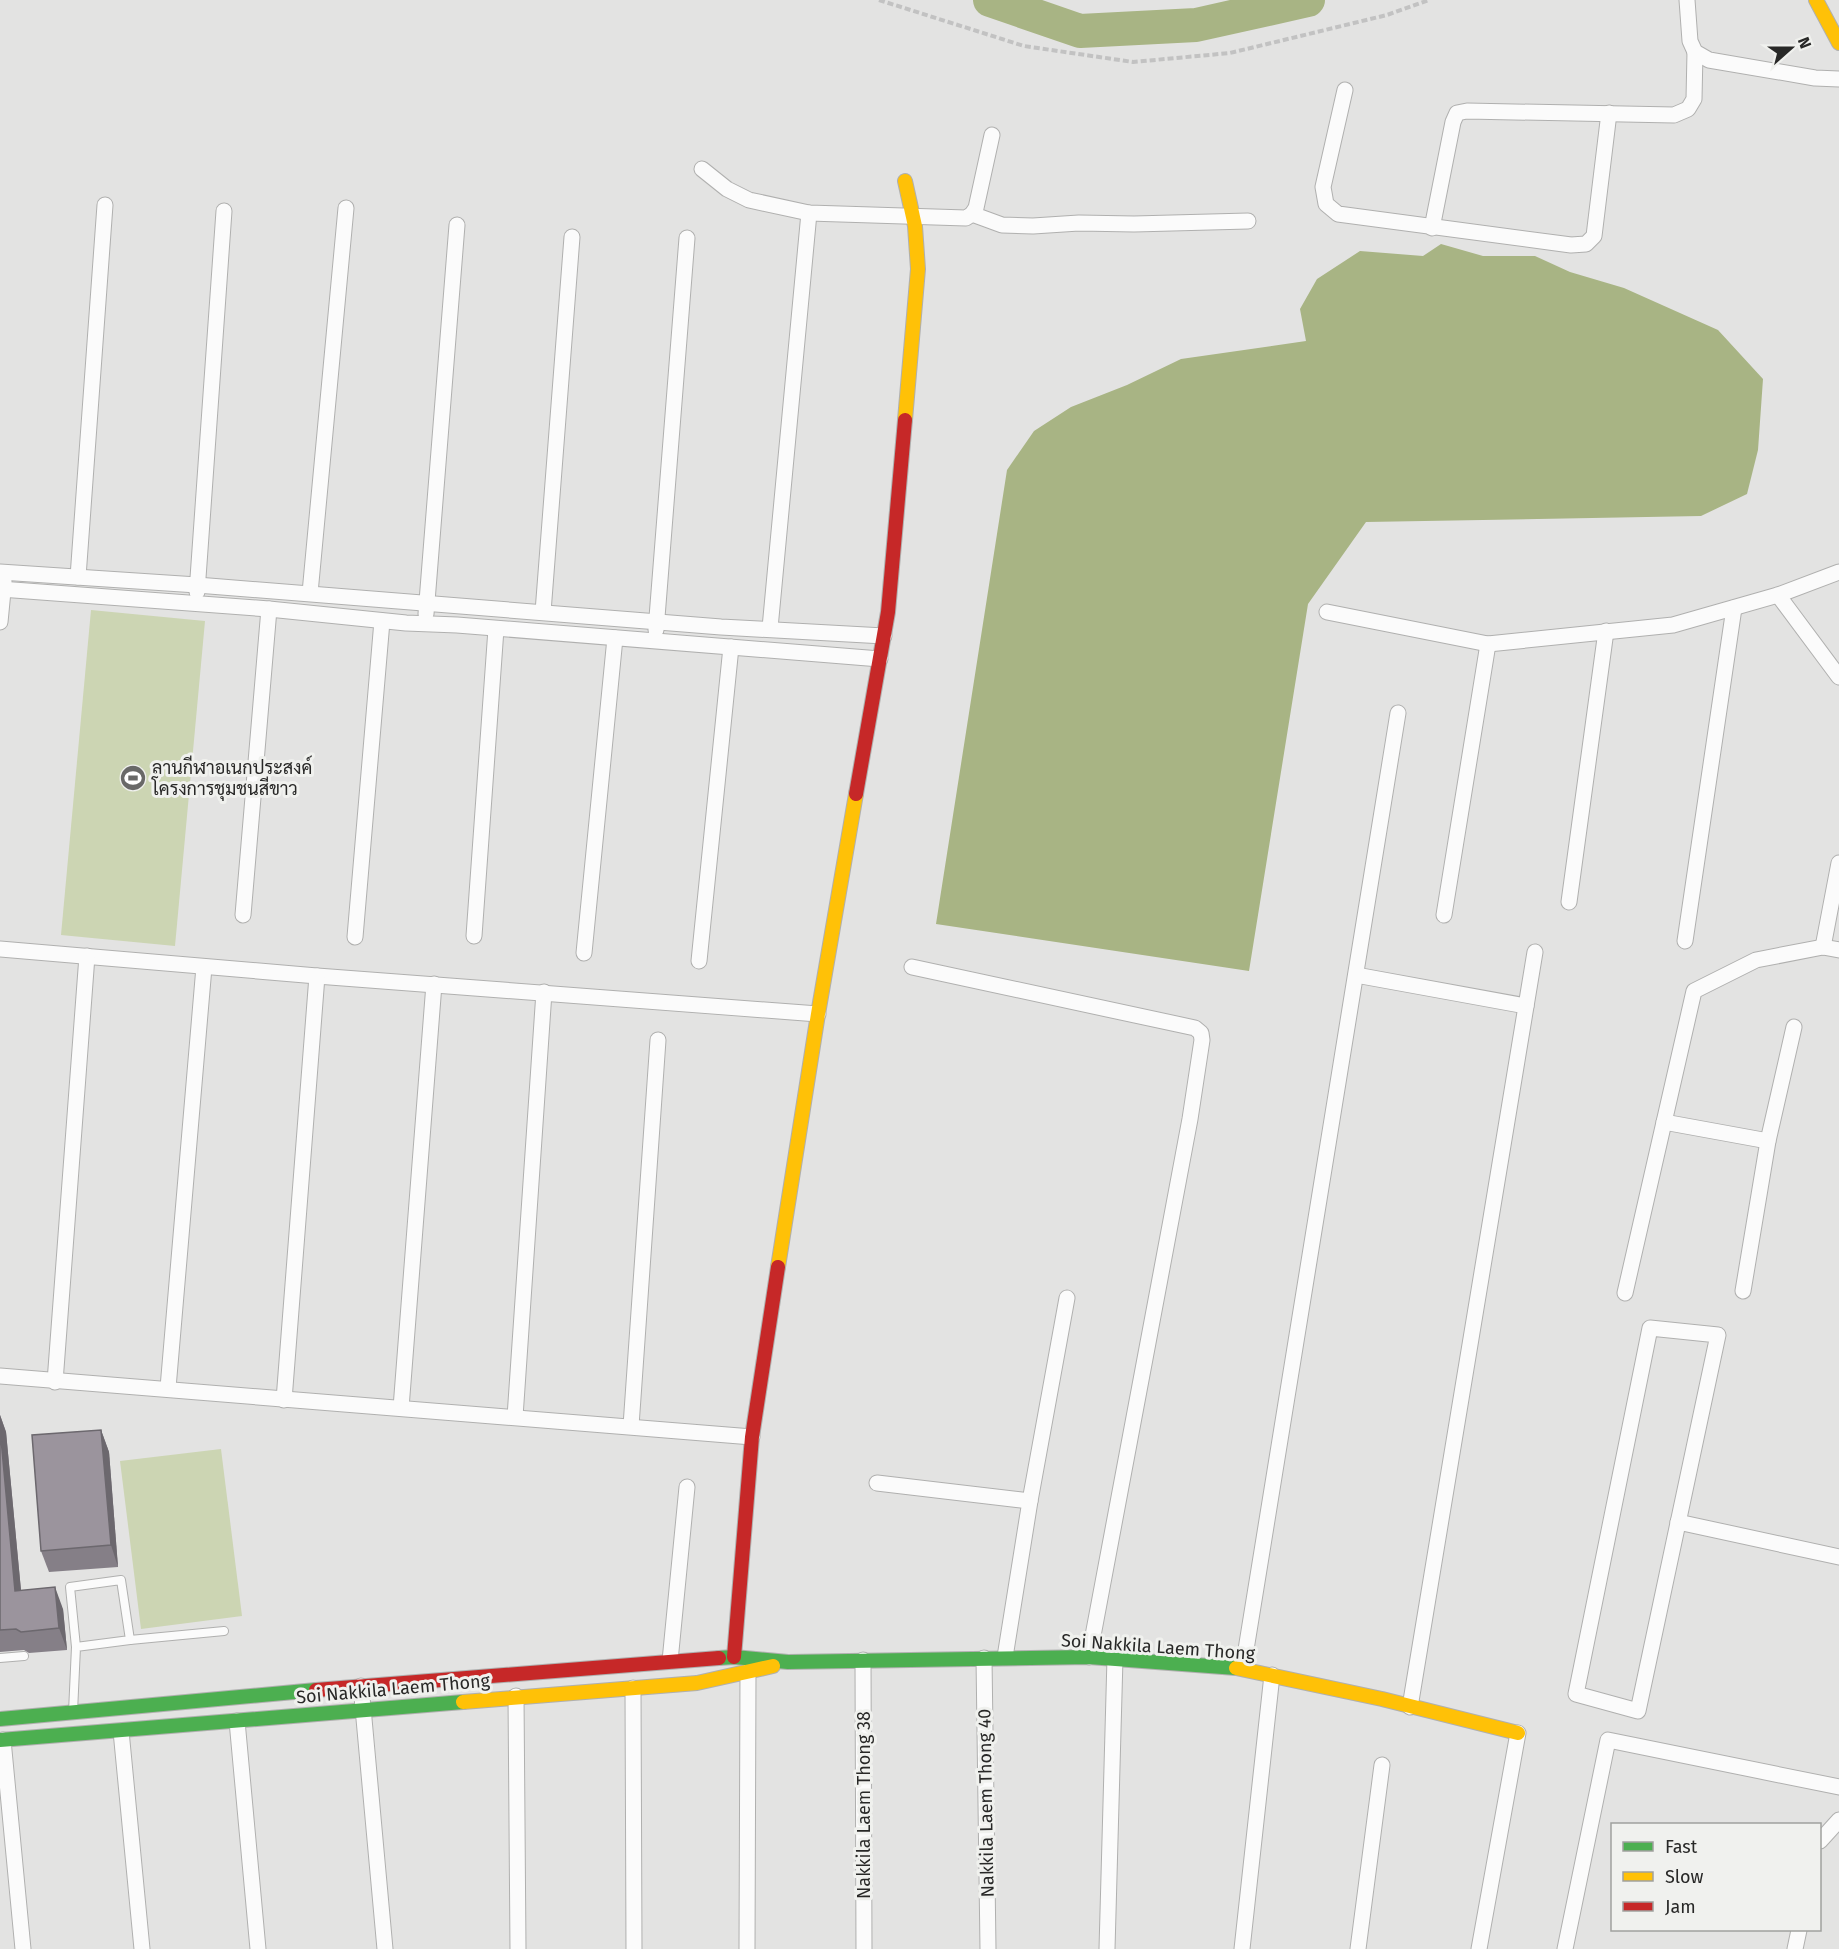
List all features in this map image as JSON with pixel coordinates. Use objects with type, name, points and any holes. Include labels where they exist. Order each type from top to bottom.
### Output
[{"type":"street","points":[[1432,228],[1453,122],[1457,113],[1467,111],[1674,115],[1688,109],[1694,99],[1695,52],[1690,41],[1687,0]]},
{"type":"street","points":[[1816,0],[1839,44]]},
{"type":"street","points":[[1695,52],[1708,60],[1815,78],[1839,79]]},
{"type":"street","points":[[1345,90],[1323,187],[1326,204],[1338,214],[1571,245],[1586,244],[1594,236],[1609,114]]},
{"type":"street","points":[[702,170],[727,189],[749,200],[809,213],[966,218],[976,208],[992,135]]},
{"type":"street","points":[[734,1657],[752,1437],[818,1014],[884,636],[892,574],[918,269],[905,181]]},
{"type":"street","points":[[78,577],[105,205]]},
{"type":"street","points":[[310,593],[346,208]]},
{"type":"street","points":[[196,604],[224,211]]},
{"type":"street","points":[[770,628],[809,213]]},
{"type":"street","points":[[972,214],[1002,225],[1033,226],[1079,223],[1248,221]]},
{"type":"street","points":[[425,625],[457,225]]},
{"type":"street","points":[[543,612],[572,237]]},
{"type":"street","points":[[655,642],[687,238]]},
{"type":"street","points":[[0,622],[2,572],[884,636]]},
{"type":"street","points":[[1328,612],[1488,644],[1673,625],[1778,595],[1839,572]]},
{"type":"street","points":[[2,590],[269,609],[425,625],[880,659]]},
{"type":"street","points":[[1778,595],[1839,677]]},
{"type":"street","points":[[1685,941],[1734,608]]},
{"type":"street","points":[[243,915],[269,609]]},
{"type":"street","points":[[355,937],[382,621]]},
{"type":"street","points":[[474,936],[496,629]]},
{"type":"street","points":[[1569,902],[1606,631]]},
{"type":"street","points":[[584,953],[615,638]]},
{"type":"street","points":[[1444,915],[1488,644]]},
{"type":"street","points":[[699,961],[731,647]]},
{"type":"street","points":[[1243,1668],[1398,713]]},
{"type":"street","points":[[1823,947],[1839,863]]},
{"type":"street","points":[[1625,1293],[1694,991],[1756,960],[1823,947],[1839,950]]},
{"type":"street","points":[[0,949],[317,976],[818,1014]]},
{"type":"street","points":[[1410,1707],[1535,952]]},
{"type":"street","points":[[55,1382],[87,956]]},
{"type":"street","points":[[168,1388],[204,967]]},
{"type":"street","points":[[912,967],[1196,1028],[1201,1033],[1202,1040],[1190,1119],[1089,1657]]},
{"type":"street","points":[[1356,975],[1526,1006]]},
{"type":"street","points":[[284,1400],[317,976]]},
{"type":"street","points":[[401,1408],[434,984]]},
{"type":"street","points":[[514,1417],[544,992]]},
{"type":"street","points":[[1743,1291],[1768,1141],[1794,1027]]},
{"type":"street","points":[[631,1426],[658,1040]]},
{"type":"street","points":[[1664,1122],[1768,1141]]},
{"type":"street","points":[[1005,1657],[1030,1501],[1067,1298]]},
{"type":"street","points":[[1650,1328],[1718,1335],[1678,1522],[1638,1711],[1576,1694],[1650,1328]]},
{"type":"street","points":[[0,1376],[752,1437]]},
{"type":"street","points":[[877,1483],[1030,1501]]},
{"type":"street","points":[[670,1661],[687,1487]]},
{"type":"street","points":[[1678,1522],[1839,1557]]},
{"type":"street","name":"Soi Nakkila Laem Thong","points":[[0,1719],[361,1686],[734,1657],[788,1662],[1089,1657],[1243,1668],[1518,1733]]},
{"type":"street","name":"Nakkila Laem Thong 40","points":[[984,1658],[988,1949]]},
{"type":"street","points":[[1107,1949],[1114,1658]]},
{"type":"street","name":"Nakkila Laem Thong 38","points":[[863,1660],[864,1949]]},
{"type":"street","name":"Soi Nakkila Laem Thong","points":[[1,1740],[237,1722],[516,1696],[697,1683],[788,1662]]},
{"type":"street","points":[[747,1949],[748,1672]]},
{"type":"street","points":[[1242,1949],[1272,1675]]},
{"type":"street","points":[[361,1686],[385,1949]]},
{"type":"street","points":[[633,1688],[634,1949]]},
{"type":"street","points":[[516,1696],[518,1949]]},
{"type":"street","points":[[237,1722],[258,1949]]},
{"type":"street","points":[[121,1731],[142,1949]]},
{"type":"street","points":[[1479,1949],[1518,1733]]},
{"type":"street","points":[[1,1740],[23,1949]]},
{"type":"street","points":[[1565,1949],[1608,1740],[1839,1787]]},
{"type":"street","points":[[1358,1949],[1382,1765]]},
{"type":"street","points":[[1821,1840],[1839,1820]]},
{"type":"street","points":[[1795,1949],[1799,1931]]},
{"type":"lane","points":[[73,1712],[76,1647],[70,1587],[121,1580],[130,1640]]},
{"type":"lane","points":[[76,1647],[224,1631]]},
{"type":"lane","points":[[0,1658],[24,1656]]},
{"type":"path","points":[[879,0],[1024,46],[1133,62],[1230,53],[1387,15],[1429,0]]},
{"type":"shaded area","points":[[1441,244],[1483,256],[1535,256],[1570,272],[1624,288],[1718,330],[1763,379],[1758,450],[1747,494],[1701,516],[1366,522],[1308,604],[1249,971],[936,924],[1007,470],[1034,431],[1071,407],[1127,385],[1181,359],[1306,341],[1300,309],[1317,279],[1360,251],[1423,256]]},
{"type":"shaded area","name":"ลานกีฬาอเนกประสงค์ โครงการชุมชนสีขาว","points":[[91,610],[205,621],[175,946],[61,935]]},
{"type":"shaded area","points":[[221,1449],[242,1616],[141,1629],[120,1461]]},
{"type":"building","points":[[0,1428],[15,1591],[55,1587],[59,1628],[21,1632],[16,1629],[0,1630]]},
{"type":"building","points":[[101,1430],[111,1545],[41,1551],[32,1435]]},
{"type":"waterway","points":[[990,0],[1080,31],[1196,25],[1308,0]]},
{"type":"traffic: fast","points":[[719,1658],[734,1657],[788,1662],[1089,1657],[1236,1668]]},
{"type":"traffic: fast","points":[[0,1719],[316,1690]]},
{"type":"traffic: fast","points":[[0,1740],[463,1702]]},
{"type":"traffic: slow","points":[[1816,0],[1839,43]]},
{"type":"traffic: slow","points":[[905,181],[915,226],[918,269],[905,420]]},
{"type":"traffic: slow","points":[[778,1267],[856,794]]},
{"type":"traffic: slow","points":[[463,1702],[697,1683],[773,1666]]},
{"type":"traffic: slow","points":[[1236,1668],[1382,1699],[1518,1733]]},
{"type":"traffic: jam","points":[[856,794],[888,612],[905,420]]},
{"type":"traffic: jam","points":[[734,1657],[752,1437],[778,1267]]},
{"type":"traffic: jam","points":[[316,1690],[719,1658]]},
{"type":"place","name":"ลานกีฬาอเนกประสงค์ โครงการชุมชนสีขาว","points":[[133,778]]}]
